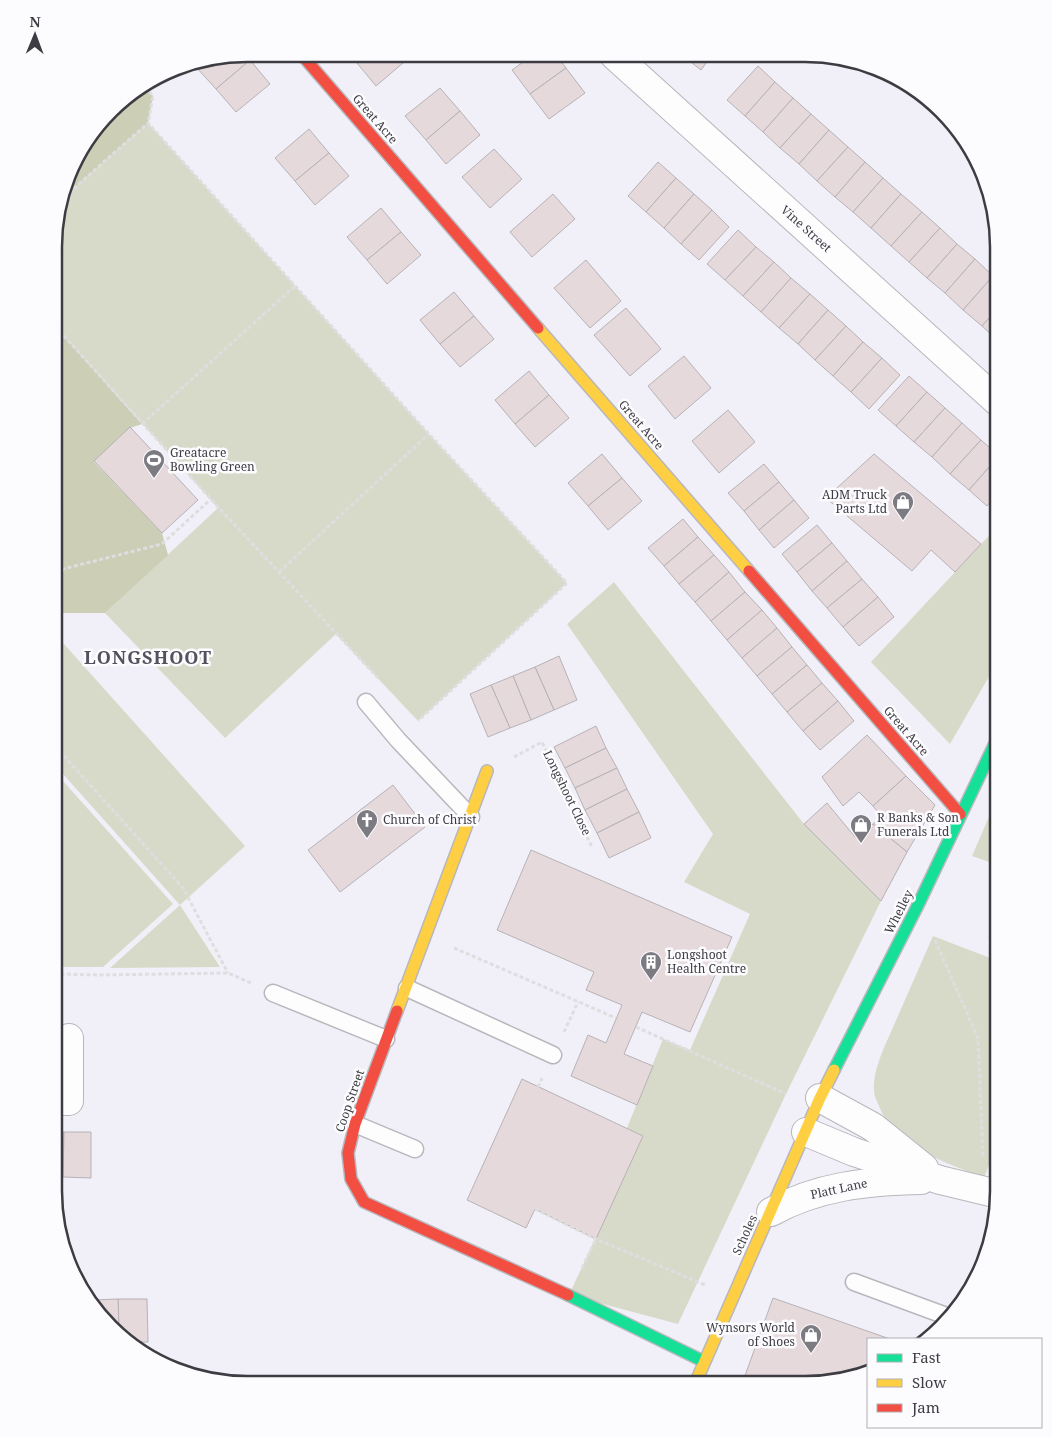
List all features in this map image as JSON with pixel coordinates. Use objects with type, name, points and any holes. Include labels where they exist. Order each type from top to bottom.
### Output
[{"type":"street","name":"Great Acre","points":[[308,62],[960,814]]},
{"type":"street","name":"Vine Street","points":[[622,62],[990,395]]},
{"type":"street","name":"Whelley","points":[[820,1098],[919,903],[960,814],[990,757]]},
{"type":"street","name":"Coop Street","points":[[487,771],[355,1124],[348,1153],[351,1179],[364,1202],[569,1295],[703,1361]]},
{"type":"street","points":[[62,1101],[69,1101],[69,1038]]},
{"type":"street","name":"Scholes","points":[[698,1376],[820,1098]]},
{"type":"street","name":"Platt Lane","points":[[820,1098],[872,1127],[940,1180]]},
{"type":"street","name":"Platt Lane","points":[[806,1132],[854,1152],[940,1180],[990,1192]]},
{"type":"street","name":"Platt Lane","points":[[771,1212],[810,1195],[852,1184],[940,1180]]},
{"type":"lane","points":[[366,702],[471,817]]},
{"type":"lane","points":[[406,988],[553,1055]]},
{"type":"lane","points":[[272,993],[386,1040]]},
{"type":"lane","points":[[355,1124],[415,1149]]},
{"type":"lane","points":[[854,1282],[941,1314]]},
{"type":"path","points":[[71,191],[148,123],[153,96],[149,91]]},
{"type":"path","points":[[148,123],[429,434],[567,583],[418,721]]},
{"type":"path","points":[[142,424],[295,286]]},
{"type":"path","points":[[62,334],[142,424],[378,679]]},
{"type":"path","points":[[279,572],[429,434]]},
{"type":"path","points":[[62,569],[162,544],[211,499]]},
{"type":"path","name":"Longshoot Close","points":[[487,771],[542,742],[592,847]]},
{"type":"path","points":[[62,755],[183,888],[228,972]]},
{"type":"path","points":[[919,903],[978,1038],[984,1178],[990,1190]]},
{"type":"path","points":[[425,938],[455,948],[616,1018]]},
{"type":"path","points":[[62,974],[228,972],[272,993]]},
{"type":"path","points":[[636,1026],[786,1094]]},
{"type":"path","points":[[535,1209],[596,1240],[732,1296]]},
{"type":"green space","points":[[149,91],[153,96],[148,123],[71,191],[87,155],[101,135],[117,117]]},
{"type":"green space","points":[[148,123],[429,434],[567,583],[418,721],[336,634],[225,738],[105,613],[218,508],[62,334],[62,248],[64,224],[71,191]]},
{"type":"green space","points":[[62,334],[142,424],[130,428],[94,462],[162,533],[168,555],[105,613],[62,613],[62,574],[64,571],[62,568]]},
{"type":"green space","points":[[990,535],[990,675],[950,744],[871,662]]},
{"type":"green space","points":[[614,582],[804,824],[881,901],[786,1094],[678,1324],[569,1295],[643,1136],[627,1128],[663,1039],[690,1050],[750,914],[684,882],[713,834],[567,624]]},
{"type":"green space","points":[[62,642],[245,846],[180,905],[62,773]]},
{"type":"green space","points":[[62,780],[173,904],[103,967],[62,967]]},
{"type":"green space","points":[[990,814],[990,862],[972,856]]},
{"type":"green space","points":[[180,905],[220,967],[110,968]]},
{"type":"green space","points":[[933,936],[990,958],[990,1162],[984,1178],[923,1152],[897,1133],[886,1120],[874,1095],[875,1075],[881,1055]]},
{"type":"building","points":[[248,62],[216,89],[198,69],[224,64]]},
{"type":"building","points":[[248,62],[252,62],[270,84],[236,112],[216,89]]},
{"type":"building","points":[[358,62],[404,62],[376,86]]},
{"type":"building","points":[[523,62],[561,62],[566,68],[530,94],[512,70]]},
{"type":"building","points":[[691,62],[707,62],[701,70]]},
{"type":"building","points":[[758,66],[775,82],[745,116],[727,100]]},
{"type":"building","points":[[566,68],[585,93],[549,119],[530,94]]},
{"type":"building","points":[[775,82],[793,98],[763,132],[745,116]]},
{"type":"building","points":[[440,88],[460,111],[426,140],[405,116]]},
{"type":"building","points":[[793,98],[811,114],[780,148],[763,132]]},
{"type":"building","points":[[460,111],[480,135],[446,164],[426,140]]},
{"type":"building","points":[[811,114],[829,130],[799,164],[780,148]]},
{"type":"building","points":[[309,129],[329,153],[295,181],[275,158]]},
{"type":"building","points":[[829,130],[848,147],[817,181],[799,164]]},
{"type":"building","points":[[848,147],[865,162],[835,197],[817,181]]},
{"type":"building","points":[[494,149],[522,179],[490,208],[462,177]]},
{"type":"building","points":[[329,153],[349,176],[315,205],[295,181]]},
{"type":"building","points":[[658,162],[676,178],[646,212],[628,196]]},
{"type":"building","points":[[865,162],[883,178],[853,212],[835,197]]},
{"type":"building","points":[[676,178],[694,194],[664,228],[646,212]]},
{"type":"building","points":[[883,178],[901,194],[871,228],[853,212]]},
{"type":"building","points":[[553,194],[575,219],[532,257],[510,232]]},
{"type":"building","points":[[694,194],[712,210],[681,244],[664,228]]},
{"type":"building","points":[[901,194],[922,212],[891,246],[871,228]]},
{"type":"building","points":[[381,208],[401,232],[367,260],[347,237]]},
{"type":"building","points":[[712,210],[729,227],[699,260],[681,244]]},
{"type":"building","points":[[922,212],[940,228],[909,262],[891,246]]},
{"type":"building","points":[[940,228],[957,244],[927,278],[909,262]]},
{"type":"building","points":[[738,230],[756,247],[725,280],[707,264]]},
{"type":"building","points":[[401,232],[421,255],[387,284],[367,260]]},
{"type":"building","points":[[957,244],[975,259],[945,293],[927,278]]},
{"type":"building","points":[[756,247],[774,262],[743,296],[725,280]]},
{"type":"building","points":[[975,259],[990,273],[990,279],[963,310],[945,293]]},
{"type":"building","points":[[586,260],[621,301],[590,328],[554,288]]},
{"type":"building","points":[[774,262],[791,278],[761,312],[743,296]]},
{"type":"building","points":[[791,278],[810,294],[779,328],[761,312]]},
{"type":"building","points":[[990,279],[990,317],[982,326],[963,310]]},
{"type":"building","points":[[454,292],[474,316],[440,344],[420,320]]},
{"type":"building","points":[[810,294],[828,310],[798,344],[779,328]]},
{"type":"building","points":[[626,308],[661,349],[630,376],[594,335]]},
{"type":"building","points":[[828,310],[846,326],[815,360],[798,344]]},
{"type":"building","points":[[474,316],[494,339],[460,367],[440,344]]},
{"type":"building","points":[[990,317],[990,334],[982,326]]},
{"type":"building","points":[[846,326],[863,342],[833,376],[815,360]]},
{"type":"building","points":[[863,342],[882,358],[851,392],[833,376]]},
{"type":"building","points":[[684,356],[711,388],[675,419],[648,386]]},
{"type":"building","points":[[882,358],[900,375],[869,409],[851,392]]},
{"type":"building","points":[[529,371],[549,395],[515,424],[495,400]]},
{"type":"building","points":[[909,376],[927,392],[896,426],[878,410]]},
{"type":"building","points":[[927,392],[945,408],[914,442],[896,426]]},
{"type":"building","points":[[549,395],[569,418],[535,447],[515,424]]},
{"type":"building","points":[[945,408],[962,423],[932,457],[914,442]]},
{"type":"building","points":[[728,410],[755,442],[719,473],[692,441]]},
{"type":"building","points":[[962,423],[981,440],[950,474],[932,457]]},
{"type":"building","points":[[130,427],[198,500],[162,533],[94,461]]},
{"type":"building","points":[[981,440],[990,448],[990,466],[969,490],[950,474]]},
{"type":"building","points":[[602,454],[622,478],[588,506],[568,483]]},
{"type":"building","name":"ADM Truck Parts Ltd","points":[[874,454],[981,544],[955,572],[931,550],[912,571],[826,498]]},
{"type":"building","points":[[764,464],[779,482],[744,511],[728,493]]},
{"type":"building","points":[[990,466],[990,502],[987,506],[969,490]]},
{"type":"building","points":[[622,478],[642,501],[608,530],[588,506]]},
{"type":"building","points":[[779,482],[794,500],[759,530],[744,511]]},
{"type":"building","points":[[794,500],[809,518],[774,548],[759,530]]},
{"type":"building","points":[[683,519],[698,537],[664,566],[648,548]]},
{"type":"building","points":[[817,525],[832,543],[797,572],[782,554]]},
{"type":"building","points":[[698,537],[714,555],[679,584],[664,566]]},
{"type":"building","points":[[832,543],[847,561],[812,591],[797,572]]},
{"type":"building","points":[[714,555],[729,572],[695,602],[679,584]]},
{"type":"building","points":[[847,561],[862,579],[827,608],[812,591]]},
{"type":"building","points":[[729,572],[745,592],[711,621],[695,602]]},
{"type":"building","points":[[862,579],[878,597],[843,627],[827,608]]},
{"type":"building","points":[[745,592],[762,610],[727,640],[711,621]]},
{"type":"building","points":[[878,597],[894,617],[859,646],[843,627]]},
{"type":"building","points":[[762,610],[777,628],[742,658],[727,640]]},
{"type":"building","points":[[777,628],[792,647],[757,676],[742,658]]},
{"type":"building","points":[[792,647],[807,665],[772,694],[757,676]]},
{"type":"building","points":[[559,656],[577,700],[554,710],[535,667]]},
{"type":"building","points":[[807,665],[822,683],[787,712],[772,694]]},
{"type":"building","points":[[535,667],[554,710],[531,720],[513,676]]},
{"type":"building","points":[[513,676],[531,720],[510,728],[491,685]]},
{"type":"building","points":[[822,683],[838,701],[803,731],[787,712]]},
{"type":"building","points":[[491,685],[510,728],[488,737],[470,694]]},
{"type":"building","points":[[838,701],[854,721],[820,750],[803,731]]},
{"type":"building","points":[[596,726],[606,748],[565,768],[554,747]]},
{"type":"building","points":[[867,735],[906,776],[873,806],[859,792],[843,806],[822,777]]},
{"type":"building","points":[[606,748],[617,768],[575,788],[565,768]]},
{"type":"building","points":[[617,768],[627,789],[585,810],[575,788]]},
{"type":"building","points":[[906,776],[935,805],[907,852],[873,824],[881,816],[873,806]]},
{"type":"building","name":"Church of Christ","points":[[393,785],[425,827],[340,892],[308,850]]},
{"type":"building","points":[[627,789],[639,812],[597,833],[585,810]]},
{"type":"building","name":"R Banks & Son Funerals Ltd","points":[[827,803],[855,837],[873,824],[907,852],[881,901],[804,824]]},
{"type":"building","points":[[639,812],[651,838],[609,858],[597,833]]},
{"type":"building","name":"Longshoot Health Centre","points":[[531,850],[732,937],[690,1032],[642,1012],[624,1054],[653,1066],[637,1105],[571,1076],[588,1035],[606,1043],[622,1005],[586,990],[594,972],[497,930]]},
{"type":"building","points":[[522,1079],[643,1136],[596,1239],[535,1209],[526,1228],[467,1200]]},
{"type":"building","points":[[62,1132],[64,1132],[63,1177]]},
{"type":"building","points":[[64,1132],[91,1132],[91,1178],[63,1177]]},
{"type":"building","name":"Wynsors World of Shoes","points":[[773,1298],[887,1338],[867,1338],[867,1365],[864,1366],[828,1374],[745,1376]]},
{"type":"building","points":[[118,1299],[147,1299],[148,1342],[142,1342],[119,1323]]},
{"type":"building","points":[[118,1299],[119,1323],[101,1303],[99,1300]]},
{"type":"traffic: fast","points":[[834,1070],[919,903],[990,754]]},
{"type":"traffic: fast","points":[[568,1295],[703,1361]]},
{"type":"traffic: slow","points":[[538,328],[749,571]]},
{"type":"traffic: slow","points":[[397,1011],[487,771]]},
{"type":"traffic: slow","points":[[698,1376],[834,1070]]},
{"type":"traffic: jam","points":[[308,62],[538,328]]},
{"type":"traffic: jam","points":[[749,571],[960,814]]},
{"type":"traffic: jam","points":[[397,1011],[355,1124],[348,1153],[351,1179],[364,1202],[568,1295]]},
{"type":"place","name":"Greatacre Bowling Green","points":[[154,479]]},
{"type":"place","name":"ADM Truck Parts Ltd","points":[[903,521]]},
{"type":"place","name":"Church of Christ","points":[[367,839]]},
{"type":"place","name":"R Banks & Son Funerals Ltd","points":[[861,844]]},
{"type":"place","name":"Longshoot Health Centre","points":[[651,981]]},
{"type":"place","name":"Wynsors World of Shoes","points":[[811,1354]]},
{"type":"district","name":"LONGSHOOT","points":[[148,658]]}]
